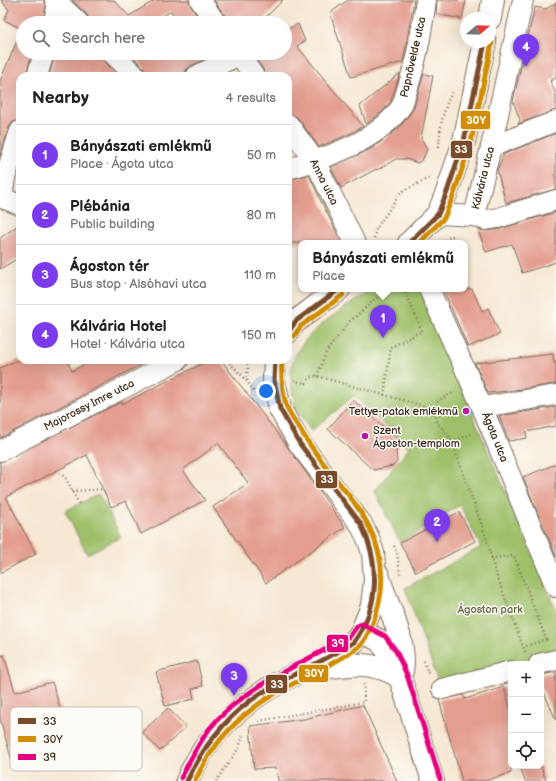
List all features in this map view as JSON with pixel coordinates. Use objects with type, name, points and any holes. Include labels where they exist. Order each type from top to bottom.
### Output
[{"type":"street","points":[[200,0],[211,16]]},
{"type":"street","name":"Papnövelde utca","points":[[292,168],[315,161],[377,132],[390,120],[402,105],[411,78],[422,32],[426,0]]},
{"type":"street","points":[[491,12],[493,0]]},
{"type":"street","name":"Kálvária utca","points":[[474,216],[491,147],[523,0]]},
{"type":"street","points":[[54,16],[57,1]]},
{"type":"street","points":[[57,1],[72,16]]},
{"type":"street","points":[[412,240],[438,214],[464,141],[484,48]]},
{"type":"street","points":[[38,72],[42,60]]},
{"type":"street","points":[[119,60],[132,72]]},
{"type":"street","points":[[204,72],[227,60]]},
{"type":"street","points":[[243,60],[251,72]]},
{"type":"street","points":[[491,147],[556,121]]},
{"type":"street","name":"Anna utca","points":[[292,129],[315,161],[363,240]]},
{"type":"street","points":[[8,199],[5,178],[16,144]]},
{"type":"street","points":[[438,214],[474,216],[486,220],[498,218],[556,200]]},
{"type":"street","points":[[292,326],[296,321],[335,292]]},
{"type":"street","name":"Ágota utca","points":[[430,292],[482,407],[556,587]]},
{"type":"street","name":"Majorossy Imre utca","points":[[0,451],[170,364]]},
{"type":"street","points":[[275,364],[274,380],[280,409],[300,444],[361,524],[368,538],[401,644],[403,657],[400,677]]},
{"type":"street","points":[[482,407],[556,395]]},
{"type":"street","points":[[187,781],[195,765],[224,723],[258,695],[354,642],[362,631],[372,606],[375,564]]},
{"type":"street","points":[[362,631],[380,641],[386,648],[400,677],[433,781]]},
{"type":"street","points":[[533,661],[556,660]]},
{"type":"street","points":[[299,672],[350,663],[364,664],[387,670],[400,677]]},
{"type":"street","points":[[442,690],[508,672]]},
{"type":"path","points":[[439,154],[443,110],[456,83]]},
{"type":"path","points":[[366,240],[376,229],[402,192],[431,177],[434,172]]},
{"type":"path","points":[[384,292],[350,321],[326,352],[317,376],[434,408],[441,418]]},
{"type":"path","points":[[384,395],[391,347],[422,331],[405,292]]},
{"type":"path","points":[[231,364],[247,381],[258,398]]},
{"type":"path","points":[[247,381],[248,364]]},
{"type":"path","points":[[473,387],[449,394],[439,400],[434,408],[436,423],[440,428],[448,432],[487,540],[491,558],[524,647],[533,661]]},
{"type":"path","points":[[56,471],[65,477],[79,504]]},
{"type":"path","points":[[72,491],[103,489]]},
{"type":"path","points":[[491,558],[514,556],[546,639],[524,647]]},
{"type":"path","points":[[253,722],[364,702],[364,664]]},
{"type":"path","points":[[216,781],[239,748],[244,734]]},
{"type":"green space","name":"Ágoston park","points":[[369,292],[420,292],[556,610],[556,655],[534,661],[508,661],[508,665],[440,687],[405,588],[481,547],[460,505],[400,543],[375,491],[409,448],[354,396],[311,431],[302,418],[296,407],[291,383],[291,371],[294,358],[301,346],[311,334],[336,313]]},
{"type":"green space","points":[[99,494],[121,537],[87,554],[65,511]]},
{"type":"building","points":[[1,0],[44,0],[46,6],[44,16],[16,16],[16,26],[4,20],[9,10]]},
{"type":"building","points":[[72,0],[114,0],[129,16],[87,16]]},
{"type":"building","points":[[155,0],[189,0],[191,7],[197,16],[174,16],[171,11],[163,16],[129,16]]},
{"type":"building","points":[[214,0],[283,0],[267,16],[225,16]]},
{"type":"building","points":[[348,0],[414,0],[403,62],[351,77],[330,13]]},
{"type":"building","points":[[437,0],[466,0],[463,12],[460,12],[460,19],[436,14]]},
{"type":"building","points":[[556,3],[556,78],[550,81],[556,94],[556,110],[518,124],[520,120],[513,101],[535,7],[546,9]]},
{"type":"building","points":[[298,24],[305,41],[297,46],[363,126],[345,136],[319,147],[297,117],[292,115],[292,72],[264,72],[257,60],[292,60],[292,27]]},
{"type":"building","points":[[16,43],[16,60],[30,60],[27,72],[16,72],[16,121],[13,122],[9,127],[0,156],[0,81]]},
{"type":"building","points":[[53,60],[104,60],[115,72],[50,72]]},
{"type":"building","points":[[136,60],[203,60],[191,66],[186,72],[146,72],[144,68]]},
{"type":"building","points":[[400,73],[391,101],[383,111],[366,124],[360,106]]},
{"type":"building","points":[[424,74],[433,76],[421,138],[427,149],[423,159],[418,163],[406,159],[396,159],[341,188],[331,167],[371,149],[399,128],[413,110]]},
{"type":"building","points":[[556,133],[556,189],[506,203],[497,170],[504,154]]},
{"type":"building","points":[[309,175],[340,240],[298,240],[298,243],[292,243],[292,179]]},
{"type":"building","points":[[556,212],[556,262],[522,273],[512,244],[486,252],[478,230],[488,231],[500,229]]},
{"type":"building","points":[[16,227],[16,259],[0,269],[0,238]]},
{"type":"building","points":[[468,289],[472,289],[482,311],[488,308],[500,334],[468,347],[444,292],[468,292]]},
{"type":"building","points":[[553,354],[554,363],[556,363],[556,384],[507,391],[488,393],[475,363]]},
{"type":"building","points":[[16,361],[16,364],[69,364],[72,371],[85,364],[142,364],[0,438],[0,368]]},
{"type":"building","points":[[201,364],[224,364],[284,442],[345,527],[266,583],[213,507],[248,483],[218,443],[183,470],[205,500],[141,534],[126,501],[111,507],[87,455],[6,497],[36,554],[0,573],[0,462],[121,402],[122,404]]},
{"type":"building","name":"Szent Ágoston-templom","points":[[353,400],[402,443],[396,449],[397,462],[393,466],[373,470],[328,429]]},
{"type":"building","points":[[556,407],[556,426],[526,432],[527,438],[509,441],[499,416]]},
{"type":"building","points":[[556,464],[556,557],[523,477]]},
{"type":"building","points":[[459,512],[475,541],[416,572],[400,543]]},
{"type":"building","points":[[4,655],[15,692],[52,682],[60,707],[10,707],[10,754],[0,719],[0,656]]},
{"type":"building","points":[[197,661],[203,686],[192,689],[194,699],[165,706],[156,672]]},
{"type":"building","points":[[556,672],[556,720],[544,693],[544,674]]},
{"type":"building","points":[[504,687],[508,701],[508,769],[511,769],[511,773],[485,781],[462,781],[439,700],[463,695],[465,699]]},
{"type":"building","points":[[363,705],[397,781],[278,781],[276,768],[254,769],[250,726],[304,719]]},
{"type":"building","points":[[168,708],[186,727],[160,751],[142,732]]},
{"type":"building","points":[[521,769],[542,769],[546,781],[525,781]]},
{"type":"waterway","points":[[466,411],[480,410]]},
{"type":"transit line","name":"33","points":[[412,240],[438,214],[447,192],[464,141],[484,48]]},
{"type":"transit line","name":"30Y","points":[[422,240],[444,218],[454,194],[471,142],[491,48]]},
{"type":"transit line","name":"33","points":[[292,326],[296,321],[335,292]]},
{"type":"transit line","name":"30Y","points":[[294,336],[301,326],[343,295]]},
{"type":"transit line","name":"33","points":[[187,781],[194,767],[211,741],[231,717],[255,697],[354,642],[363,628],[373,599],[374,569],[372,554],[361,524],[300,444],[280,409],[274,380],[275,364]]},
{"type":"transit line","name":"30Y","points":[[195,781],[203,766],[222,738],[245,715],[272,695],[359,647],[371,628],[380,599],[381,566],[376,544],[367,523],[356,504],[313,449],[289,411],[286,405],[283,388],[282,364]]},
{"type":"transit line","name":"39","points":[[181,778],[191,758],[210,728],[239,700],[275,676],[349,637],[357,626],[362,624],[385,636],[396,651],[407,675],[440,779]]},
{"type":"place","name":"Kálvária Hotel","points":[[526,67]]},
{"type":"place","name":"Bányászati emlékmű","points":[[383,338]]},
{"type":"place","name":"Tettye-patak emlékmű","points":[[466,411]]},
{"type":"place","name":"Szent Ágoston-templom","points":[[365,436]]},
{"type":"place","name":"Plébánia","points":[[437,542]]},
{"type":"place","name":"Ágoston tér","points":[[234,696]]}]
